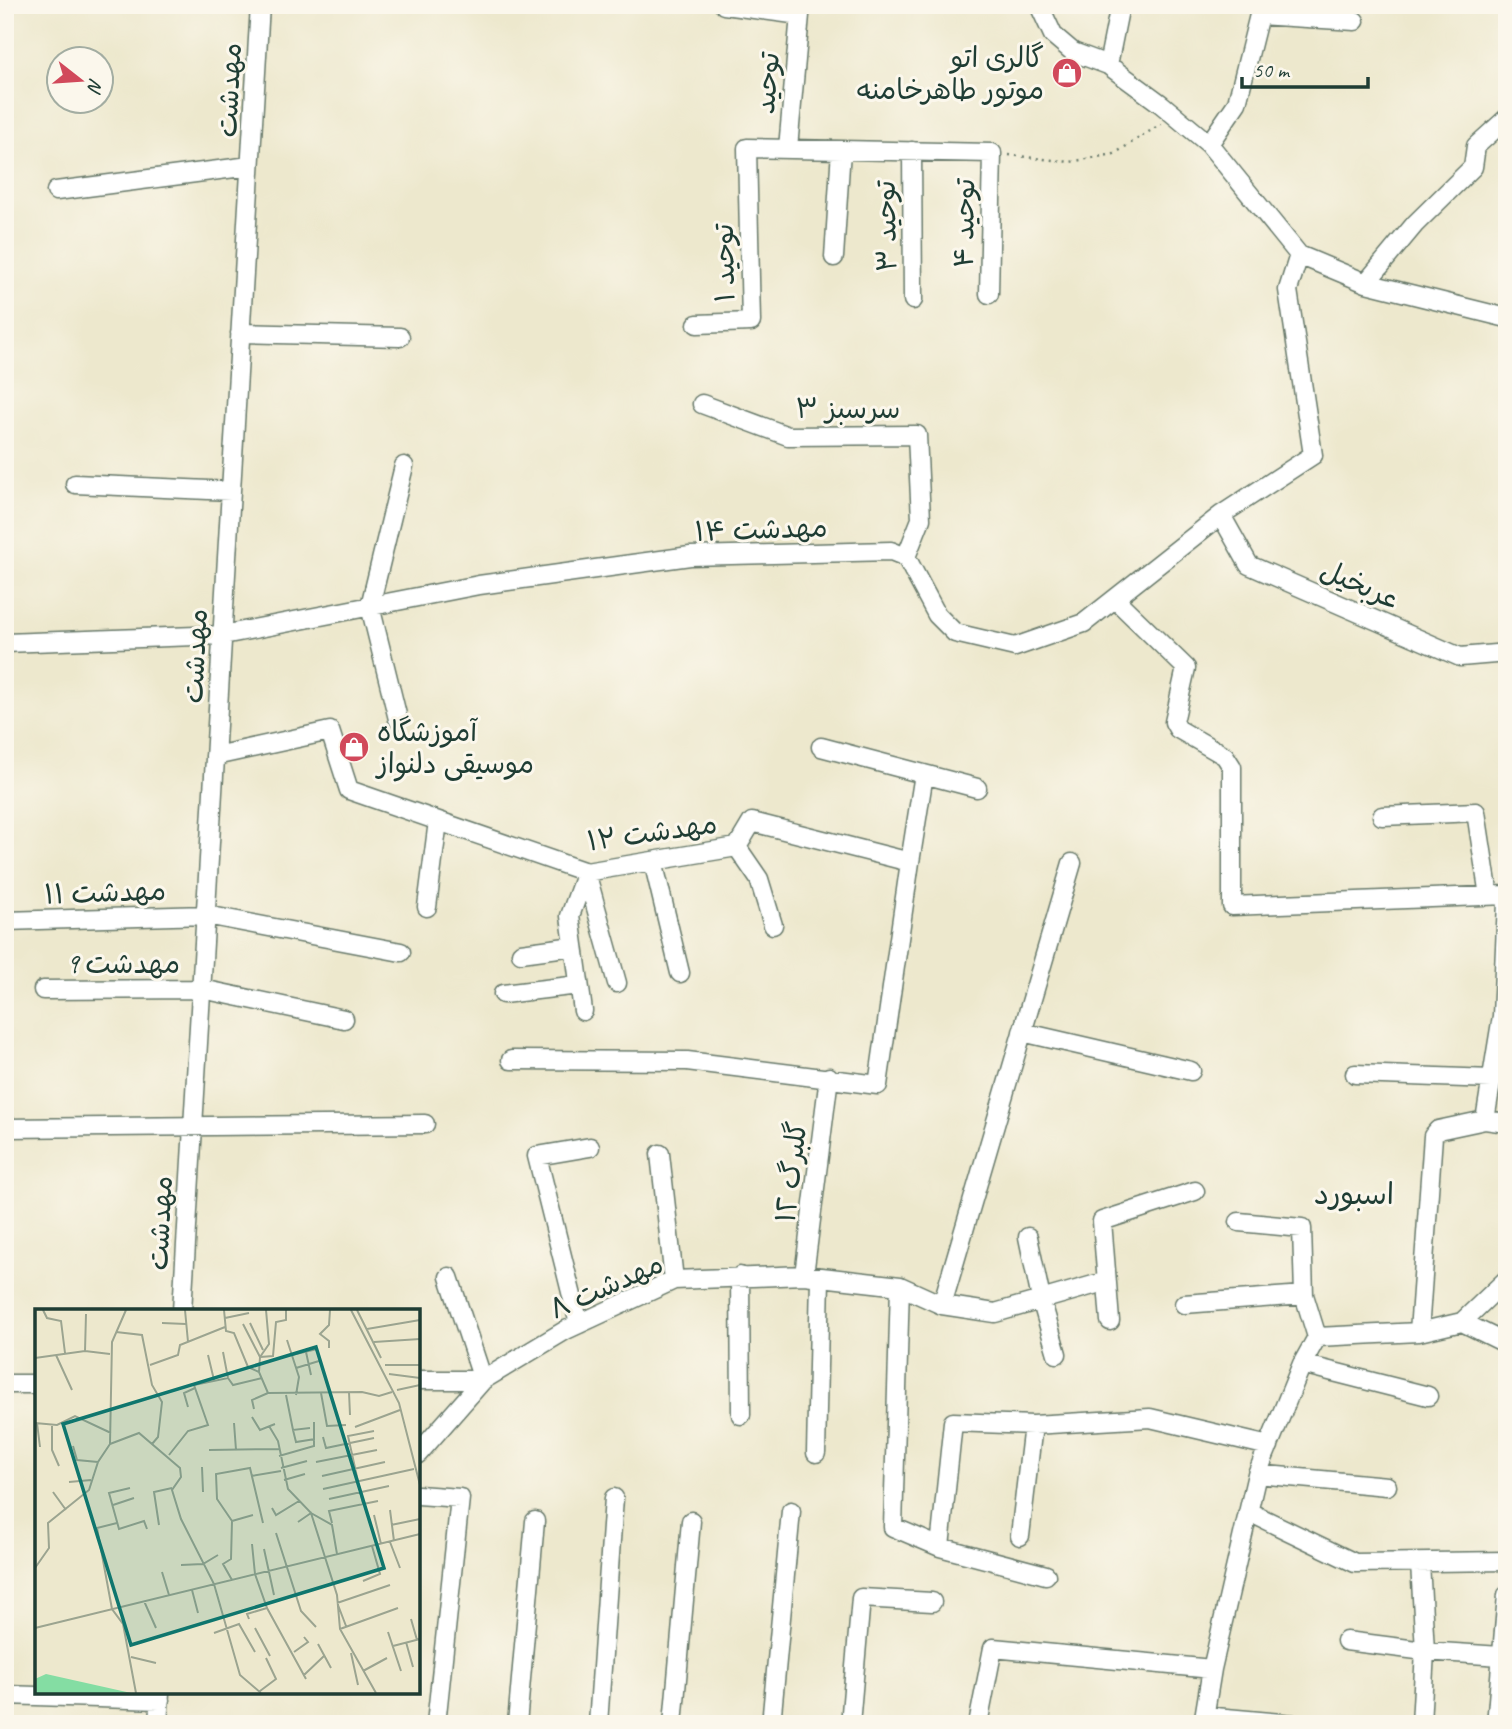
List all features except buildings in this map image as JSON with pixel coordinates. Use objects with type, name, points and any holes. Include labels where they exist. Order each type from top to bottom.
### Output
[{"type":"street","name":"مهدشت","points":[[182,1309],[191,1124],[202,989],[260,5]]},
{"type":"street","name":"توحید","points":[[723,5],[800,15],[788,148]]},
{"type":"street","points":[[1040,5],[1053,35],[1073,52],[1108,65],[1209,144],[1299,255],[1366,283],[1507,318]]},
{"type":"street","points":[[1108,65],[1120,5]]},
{"type":"street","points":[[1209,144],[1237,103],[1259,15],[1355,21]]},
{"type":"street","points":[[1366,283],[1415,224],[1474,167],[1476,146],[1507,118]]},
{"type":"street","name":"توحید","points":[[747,148],[992,153]]},
{"type":"street","name":"توحید ۱","points":[[697,324],[751,322],[747,148]]},
{"type":"street","points":[[834,257],[841,150]]},
{"type":"street","name":"توحید ۳","points":[[912,151],[913,300]]},
{"type":"street","name":"توحید ۴","points":[[989,294],[992,153]]},
{"type":"street","points":[[56,191],[250,166]]},
{"type":"street","points":[[906,557],[937,615],[955,632],[1014,647],[1084,623],[1221,515],[1313,455],[1288,290],[1299,255]]},
{"type":"street","points":[[240,333],[400,337]]},
{"type":"street","name":"سرسبز ۳","points":[[702,404],[788,436],[917,435],[921,519],[906,557]]},
{"type":"street","points":[[398,719],[370,606],[404,466]]},
{"type":"street","points":[[75,484],[231,491]]},
{"type":"street","name":"عربخیل","points":[[1221,515],[1249,565],[1460,657],[1507,653]]},
{"type":"street","name":"مهدشت ۱۴","points":[[5,643],[223,635],[479,585],[690,556],[891,551],[906,557]]},
{"type":"street","points":[[1115,599],[1186,668],[1174,722],[1178,729],[1225,756],[1232,767],[1231,906],[1498,896],[1476,813],[1382,816]]},
{"type":"street","name":"مهدشت ۱۲","points":[[215,756],[330,731],[349,790],[586,872],[737,847],[752,822],[910,862]]},
{"type":"street","points":[[821,747],[977,788]]},
{"type":"street","points":[[511,1060],[687,1061],[878,1085],[924,774]]},
{"type":"street","points":[[427,907],[438,821]]},
{"type":"street","points":[[737,847],[758,879],[773,925]]},
{"type":"street","points":[[653,861],[680,973]]},
{"type":"street","points":[[942,1305],[1072,863]]},
{"type":"street","points":[[583,1011],[570,916],[586,872]]},
{"type":"street","points":[[586,872],[617,983]]},
{"type":"street","points":[[1485,1120],[1504,1025],[1507,902]]},
{"type":"street","name":"مهدشت ۱۱","points":[[5,920],[206,915],[401,952]]},
{"type":"street","points":[[521,953],[574,946]]},
{"type":"street","points":[[503,994],[579,985]]},
{"type":"street","name":"مهدشت 9","points":[[43,990],[202,989],[344,1019]]},
{"type":"street","points":[[1022,1032],[1191,1071]]},
{"type":"street","points":[[1355,1074],[1492,1079]]},
{"type":"street","name":"گلبرگ ١٢","points":[[816,1453],[812,1276],[829,1077]]},
{"type":"street","points":[[1419,1332],[1435,1132],[1485,1120],[1507,1122]]},
{"type":"street","points":[[5,1128],[191,1124],[425,1125]]},
{"type":"street","points":[[579,1324],[537,1156],[590,1147]]},
{"type":"street","points":[[660,1154],[674,1280]]},
{"type":"street","points":[[1110,1321],[1104,1282],[1102,1221],[1195,1191]]},
{"type":"street","points":[[1239,1222],[1303,1228],[1304,1295],[1317,1337],[1302,1364],[1257,1474],[1212,1669],[1204,1720],[1293,1724]]},
{"type":"street","points":[[1028,1237],[1041,1300],[1057,1354]]},
{"type":"street","points":[[740,1276],[741,1415]]},
{"type":"street","name":"مهدشت ۸","points":[[420,1452],[483,1380],[579,1324],[674,1280],[812,1276],[900,1286],[942,1305],[995,1313],[1104,1282]]},
{"type":"street","points":[[420,1380],[483,1380],[449,1277]]},
{"type":"street","points":[[1317,1337],[1419,1332],[1462,1322],[1507,1279]]},
{"type":"street","points":[[900,1286],[893,1527],[940,1546],[1046,1575]]},
{"type":"street","points":[[1184,1304],[1304,1295]]},
{"type":"street","points":[[1462,1322],[1507,1344]]},
{"type":"street","points":[[1302,1364],[1428,1396]]},
{"type":"street","points":[[5,1384],[35,1384]]},
{"type":"street","points":[[940,1546],[953,1422],[1033,1425],[1150,1418],[1269,1446]]},
{"type":"street","points":[[1020,1536],[1033,1425]]},
{"type":"street","points":[[1257,1474],[1387,1486]]},
{"type":"street","points":[[420,1494],[460,1498],[436,1724]]},
{"type":"street","points":[[598,1724],[614,1498]]},
{"type":"street","points":[[771,1724],[791,1511]]},
{"type":"street","points":[[1249,1512],[1354,1563],[1507,1561]]},
{"type":"street","points":[[517,1724],[535,1521]]},
{"type":"street","points":[[673,1724],[691,1521]]},
{"type":"street","points":[[1420,1563],[1425,1651],[1421,1724]]},
{"type":"street","points":[[1496,1724],[1507,1595]]},
{"type":"street","points":[[850,1724],[862,1598],[932,1602]]},
{"type":"street","points":[[1346,1641],[1425,1651],[1501,1656]]},
{"type":"street","points":[[978,1724],[993,1648],[1212,1669]]},
{"type":"street","points":[[5,1695],[160,1696],[158,1724]]},
{"type":"path","points":[[992,153],[1070,162],[1114,154],[1175,115]]},
{"type":"place","name":"گالری اتو موتور طاهرخامنه","points":[[1067,73]]},
{"type":"place","name":"آموزشگاه موسیقی دلنواز","points":[[354,747]]},
{"type":"district","name":"اسبورد","points":[[1354,1194]]}]
